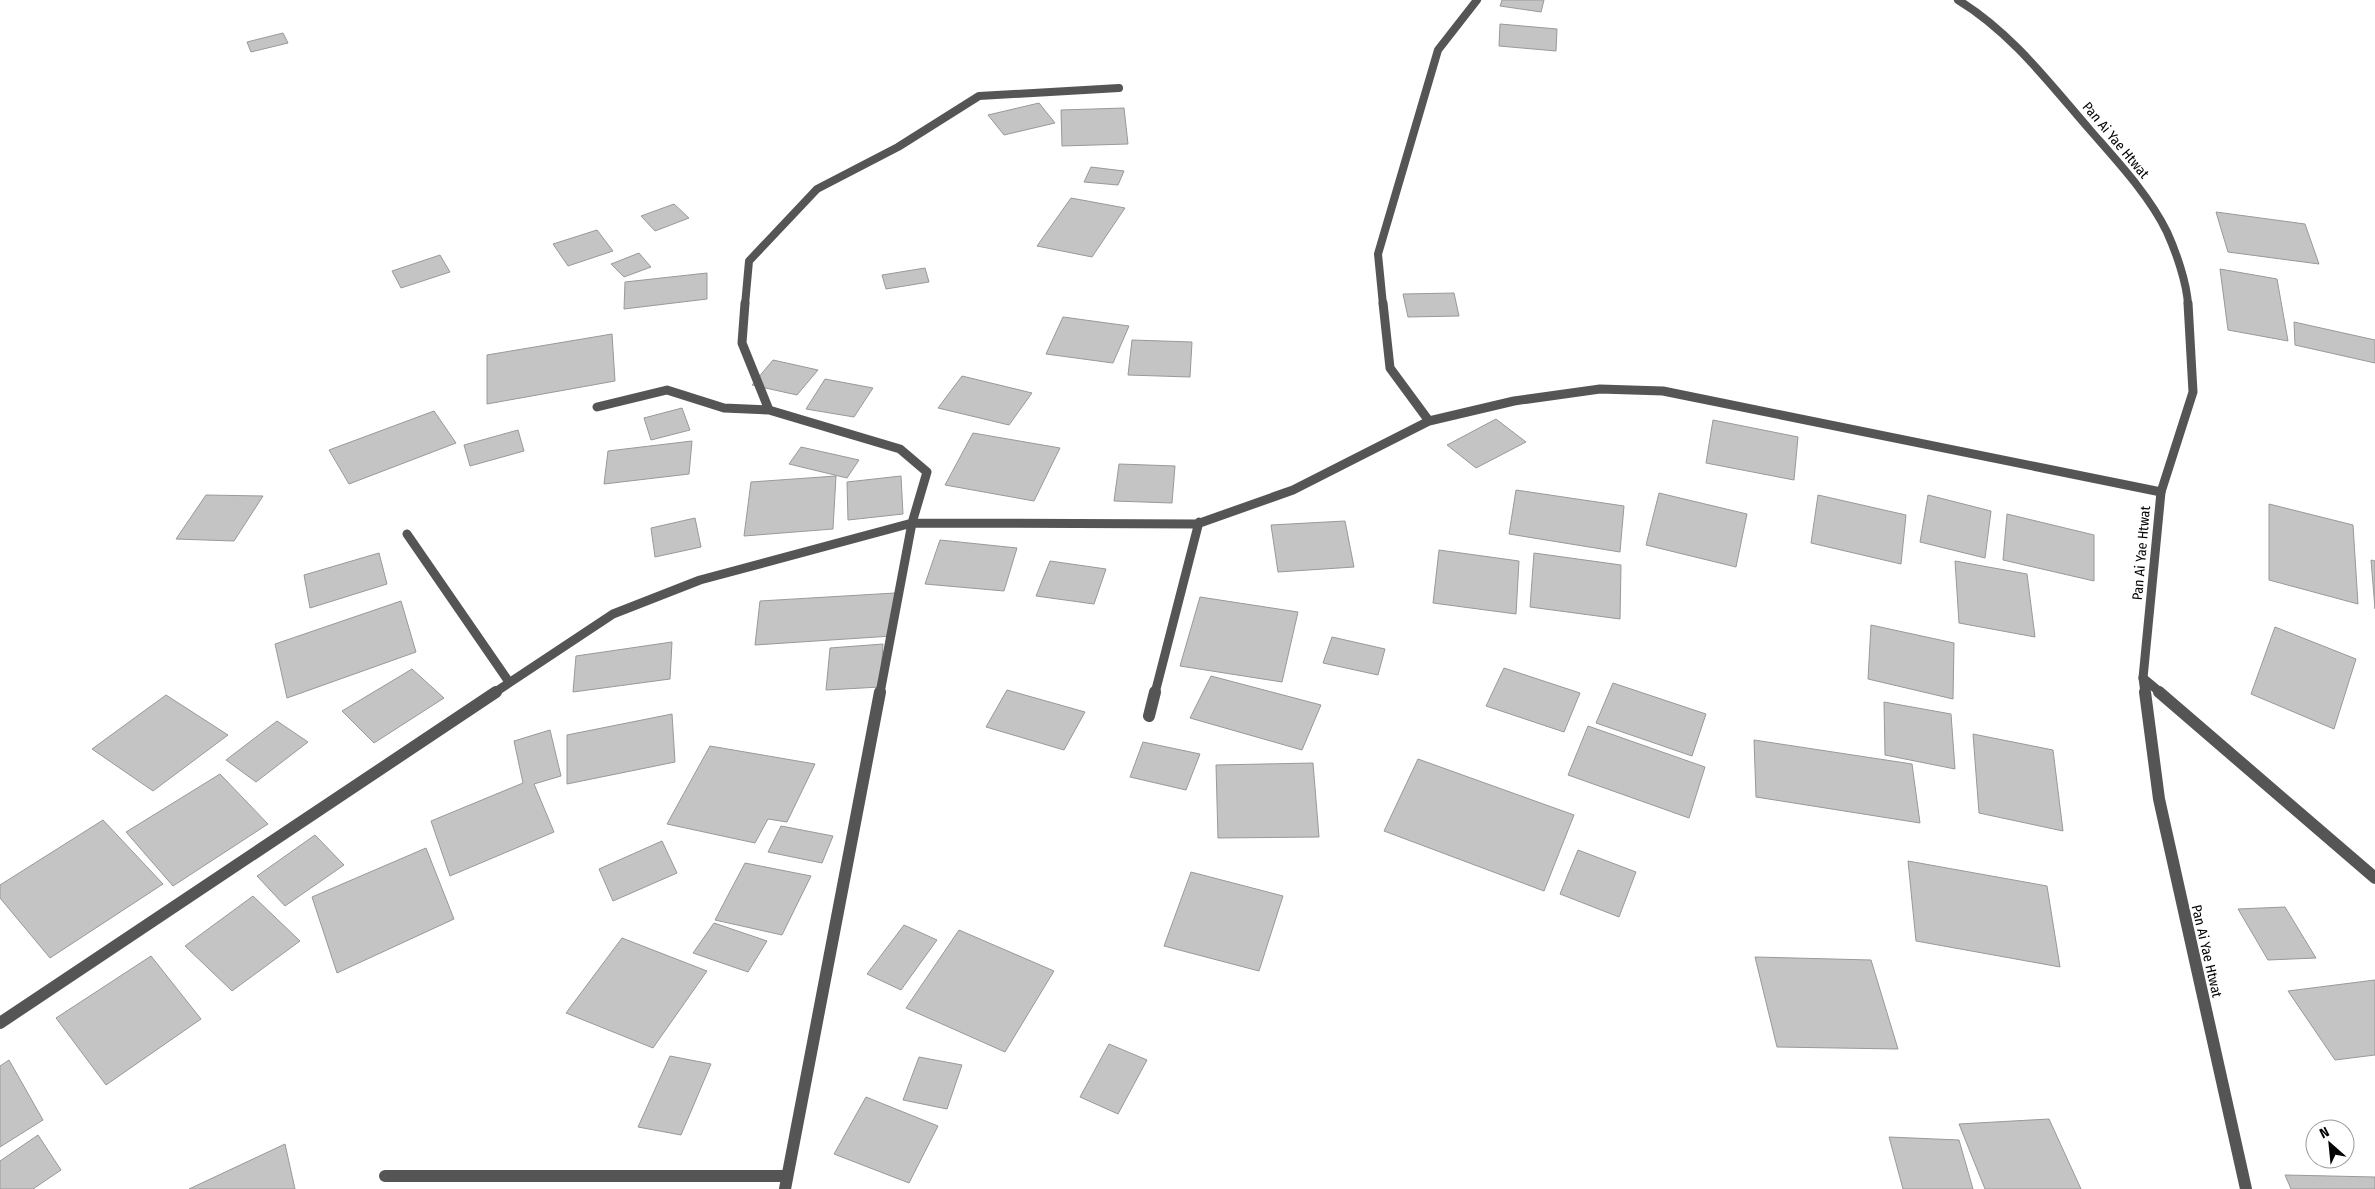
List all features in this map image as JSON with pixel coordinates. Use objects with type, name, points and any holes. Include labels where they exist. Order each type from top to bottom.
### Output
[{"type":"street","points":[[1429,421],[1390,368],[1378,254],[1438,50],[1477,0]]},
{"type":"street","name":"Pan Ai Yae Htwat","points":[[1958,0],[1971,8],[2024,54],[2134,181],[2167,232],[2187,291],[2193,392],[2161,492],[2143,678],[2158,799],[2246,1189]]},
{"type":"street","points":[[769,410],[742,343],[749,261],[817,189],[898,147],[979,96],[1119,88]]},
{"type":"street","points":[[0,1023],[613,614],[700,580],[912,523],[1197,524],[1293,490],[1429,421],[1514,401],[1600,389],[1664,391],[2161,492]]},
{"type":"street","points":[[385,1176],[785,1182],[912,523],[927,472],[900,449],[769,410],[724,408],[667,390],[597,407]]},
{"type":"street","points":[[1149,716],[1199,522]]},
{"type":"street","points":[[407,534],[509,682]]},
{"type":"street","points":[[2143,678],[2375,878]]},
{"type":"building","points":[[1502,0],[1544,0],[1541,12],[1500,6]]},
{"type":"building","points":[[1500,24],[1557,29],[1556,51],[1499,46]]},
{"type":"building","points":[[283,33],[288,43],[251,52],[247,42]]},
{"type":"building","points":[[1039,103],[1055,123],[1004,135],[988,115]]},
{"type":"building","points":[[1124,108],[1128,144],[1062,146],[1061,110]]},
{"type":"building","points":[[1091,167],[1124,171],[1118,185],[1084,182]]},
{"type":"building","points":[[1071,198],[1125,208],[1092,257],[1037,246]]},
{"type":"building","points":[[674,204],[689,218],[655,231],[641,216]]},
{"type":"building","points":[[2216,212],[2305,224],[2319,264],[2228,252]]},
{"type":"building","points":[[597,230],[613,251],[568,266],[553,244]]},
{"type":"building","points":[[639,253],[651,267],[624,277],[611,264]]},
{"type":"building","points":[[440,255],[450,272],[401,288],[392,271]]},
{"type":"building","points":[[925,268],[929,282],[886,289],[882,275]]},
{"type":"building","points":[[2220,269],[2277,279],[2288,341],[2228,330]]},
{"type":"building","points":[[707,273],[707,299],[624,309],[625,282]]},
{"type":"building","points":[[1454,293],[1459,316],[1408,317],[1403,294]]},
{"type":"building","points":[[1063,317],[1129,326],[1113,363],[1046,354]]},
{"type":"building","points":[[2294,322],[2375,340],[2375,363],[2295,345]]},
{"type":"building","points":[[612,334],[615,381],[487,404],[487,355]]},
{"type":"building","points":[[1132,340],[1192,342],[1190,377],[1128,375]]},
{"type":"building","points":[[773,360],[818,370],[797,395],[752,385]]},
{"type":"building","points":[[962,376],[1032,393],[1009,425],[938,408]]},
{"type":"building","points":[[825,379],[873,388],[854,417],[806,409]]},
{"type":"building","points":[[682,408],[690,430],[651,440],[644,418]]},
{"type":"building","points":[[434,411],[456,443],[349,484],[329,450]]},
{"type":"building","points":[[1496,419],[1526,442],[1476,468],[1447,445]]},
{"type":"building","points":[[1713,420],[1798,437],[1794,480],[1706,463]]},
{"type":"building","points":[[518,430],[524,451],[470,466],[464,445]]},
{"type":"building","points":[[973,433],[1060,448],[1034,501],[945,485]]},
{"type":"building","points":[[692,441],[689,474],[604,484],[608,451]]},
{"type":"building","points":[[801,447],[859,460],[847,478],[789,464]]},
{"type":"building","points":[[1119,464],[1175,466],[1172,503],[1114,501]]},
{"type":"building","points":[[836,476],[833,529],[744,536],[751,482]]},
{"type":"building","points":[[901,476],[903,514],[848,520],[847,482]]},
{"type":"building","points":[[1516,490],[1624,506],[1620,552],[1509,534]]},
{"type":"building","points":[[1659,493],[1747,514],[1736,567],[1646,545]]},
{"type":"building","points":[[206,495],[263,496],[234,541],[176,539]]},
{"type":"building","points":[[1818,495],[1906,515],[1901,564],[1811,543]]},
{"type":"building","points":[[1928,495],[1991,511],[1985,558],[1920,542]]},
{"type":"building","points":[[2269,504],[2353,525],[2358,604],[2269,580]]},
{"type":"building","points":[[2007,514],[2094,535],[2094,581],[2003,560]]},
{"type":"building","points":[[695,518],[701,547],[655,557],[651,528]]},
{"type":"building","points":[[1345,521],[1354,567],[1278,572],[1271,525]]},
{"type":"building","points":[[940,540],[1017,548],[1004,591],[925,584]]},
{"type":"building","points":[[1439,550],[1519,561],[1516,614],[1433,603]]},
{"type":"building","points":[[379,553],[387,584],[310,608],[304,575]]},
{"type":"building","points":[[1534,553],[1621,565],[1620,619],[1530,607]]},
{"type":"building","points":[[2371,560],[2375,561],[2375,609]]},
{"type":"building","points":[[1050,561],[1106,569],[1094,604],[1036,596]]},
{"type":"building","points":[[1955,561],[2027,574],[2035,637],[1959,623]]},
{"type":"building","points":[[895,593],[892,636],[755,645],[760,601]]},
{"type":"building","points":[[1200,597],[1298,612],[1282,682],[1180,666]]},
{"type":"building","points":[[401,601],[416,652],[287,698],[275,644]]},
{"type":"building","points":[[1871,625],[1954,643],[1953,699],[1868,679]]},
{"type":"building","points":[[2275,627],[2356,659],[2334,729],[2251,694]]},
{"type":"building","points":[[1332,637],[1385,649],[1378,675],[1323,663]]},
{"type":"building","points":[[672,642],[670,679],[573,692],[576,656]]},
{"type":"building","points":[[883,644],[880,687],[826,690],[830,648]]},
{"type":"building","points":[[1504,668],[1580,693],[1564,732],[1486,706]]},
{"type":"building","points":[[412,669],[444,698],[374,743],[342,711]]},
{"type":"building","points":[[1211,676],[1321,705],[1302,750],[1190,718]]},
{"type":"building","points":[[1613,683],[1706,714],[1692,756],[1596,723]]},
{"type":"building","points":[[1007,690],[1085,712],[1064,750],[986,727]]},
{"type":"building","points":[[166,695],[228,735],[153,791],[92,749]]},
{"type":"building","points":[[1884,702],[1951,714],[1955,769],[1885,755]]},
{"type":"building","points":[[672,714],[675,762],[567,784],[567,735]]},
{"type":"building","points":[[277,721],[308,742],[256,782],[226,760]]},
{"type":"building","points":[[1588,726],[1705,767],[1689,818],[1568,775]]},
{"type":"building","points":[[550,730],[561,776],[534,784],[554,832],[450,876],[431,821],[523,783],[514,741]]},
{"type":"building","points":[[1973,734],[2053,750],[2063,831],[1979,813]]},
{"type":"building","points":[[1754,740],[1912,764],[1920,823],[1756,797]]},
{"type":"building","points":[[1143,742],[1200,754],[1186,790],[1130,777]]},
{"type":"building","points":[[710,746],[815,764],[787,822],[768,819],[755,843],[667,824]]},
{"type":"building","points":[[1418,759],[1574,815],[1544,891],[1384,831]]},
{"type":"building","points":[[1313,763],[1319,837],[1218,838],[1216,765]]},
{"type":"building","points":[[220,774],[268,824],[173,886],[126,832]]},
{"type":"building","points":[[103,820],[163,884],[50,958],[0,898],[0,885]]},
{"type":"building","points":[[781,826],[833,836],[822,863],[768,852]]},
{"type":"building","points":[[315,835],[344,865],[285,906],[257,876]]},
{"type":"building","points":[[662,841],[677,873],[613,901],[599,869]]},
{"type":"building","points":[[426,848],[454,919],[337,973],[312,897]]},
{"type":"building","points":[[1578,850],[1636,872],[1619,917],[1560,894]]},
{"type":"building","points":[[1908,861],[2047,886],[2060,967],[1916,941]]},
{"type":"building","points":[[745,863],[811,876],[782,935],[715,920]]},
{"type":"building","points":[[1191,872],[1283,896],[1259,971],[1164,946]]},
{"type":"building","points":[[253,896],[300,941],[232,991],[185,946]]},
{"type":"building","points":[[2285,907],[2316,958],[2268,960],[2238,909]]},
{"type":"building","points":[[714,923],[767,941],[748,972],[693,953]]},
{"type":"building","points":[[904,925],[937,940],[901,990],[867,974]]},
{"type":"building","points":[[959,930],[1054,971],[1005,1052],[906,1008]]},
{"type":"building","points":[[622,938],[707,971],[653,1048],[566,1013]]},
{"type":"building","points":[[151,956],[201,1019],[106,1085],[56,1018]]},
{"type":"building","points":[[1755,957],[1871,960],[1898,1049],[1777,1047]]},
{"type":"building","points":[[2375,980],[2375,1055],[2335,1060],[2288,991]]},
{"type":"building","points":[[1109,1044],[1147,1060],[1118,1114],[1080,1097]]},
{"type":"building","points":[[670,1056],[711,1064],[681,1135],[638,1127]]},
{"type":"building","points":[[919,1057],[962,1065],[947,1109],[903,1100]]},
{"type":"building","points":[[9,1060],[43,1120],[0,1147],[0,1066]]},
{"type":"building","points":[[866,1097],[938,1126],[909,1183],[834,1154]]},
{"type":"building","points":[[2049,1119],[2081,1189],[1985,1189],[1959,1124]]},
{"type":"building","points":[[38,1135],[61,1170],[33,1189],[0,1189],[0,1161]]},
{"type":"building","points":[[1889,1137],[1959,1140],[1973,1189],[1903,1189]]},
{"type":"building","points":[[285,1144],[295,1189],[189,1189]]},
{"type":"building","points":[[2285,1175],[2375,1177],[2375,1189],[2291,1189]]}]
